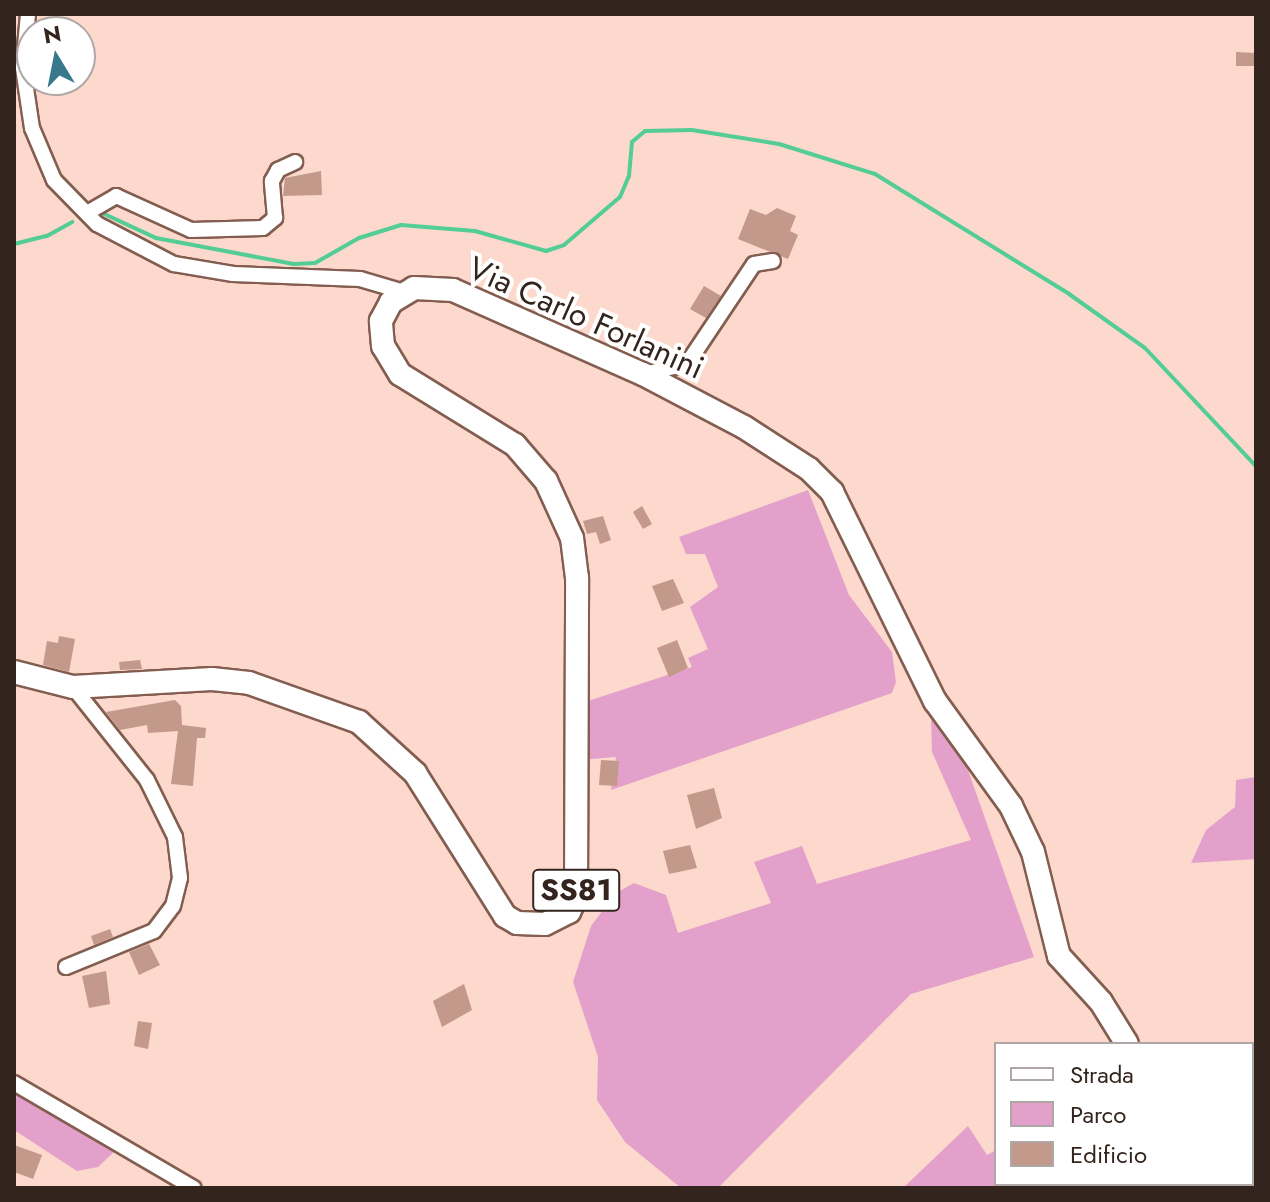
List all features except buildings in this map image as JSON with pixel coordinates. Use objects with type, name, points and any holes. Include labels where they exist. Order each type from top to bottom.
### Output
[{"type":"main road","name":"Via Carlo Forlanini","points":[[404,292],[434,286],[453,290],[643,374],[781,448],[832,492],[935,701],[1011,806],[1033,852],[1059,956],[1109,1012],[1126,1042]]},
{"type":"main road","name":"SS81","points":[[14,672],[73,687],[212,679],[249,683],[359,722],[415,773],[505,916],[531,925],[569,912],[576,897],[577,578],[572,538],[546,481],[515,445],[415,384],[389,361],[381,321],[391,302],[404,292]]},
{"type":"street","points":[[28,14],[23,68],[32,128],[54,180],[97,224],[174,264],[233,274],[360,279],[404,292]]},
{"type":"street","points":[[87,213],[116,196],[179,227],[263,228],[275,218],[272,181],[278,170],[295,162]]},
{"type":"street","points":[[643,374],[687,364],[754,264],[773,261]]},
{"type":"street","points":[[66,967],[154,931],[173,906],[180,878],[175,837],[147,780],[73,687]]},
{"type":"street","points":[[14,1083],[194,1188]]},
{"type":"green space","points":[[808,490],[849,595],[892,652],[896,682],[892,693],[611,790],[616,757],[579,760],[582,703],[692,667],[688,658],[708,649],[690,607],[718,587],[705,554],[686,554],[679,537]]},
{"type":"green space","points":[[931,719],[963,756],[1034,957],[911,994],[718,1188],[681,1188],[625,1142],[597,1100],[598,1057],[573,982],[591,926],[616,893],[634,883],[666,895],[678,933],[771,903],[754,862],[802,846],[817,884],[971,840],[932,752]]},
{"type":"green space","points":[[1256,777],[1256,859],[1191,863],[1206,830],[1235,807],[1236,780]]},
{"type":"green space","points":[[14,1086],[116,1150],[98,1167],[77,1171],[14,1130]]},
{"type":"green space","points":[[968,1126],[987,1155],[994,1151],[994,1186],[1032,1188],[903,1188]]},
{"type":"waterway","points":[[100,212],[156,238],[294,264],[315,263],[359,238],[401,225],[475,231],[546,251],[564,245],[620,197],[629,176],[632,142],[645,131],[692,130],[779,144],[875,174],[1069,294],[1145,348],[1256,466]]},
{"type":"waterway","points":[[14,244],[47,236],[72,222]]}]
